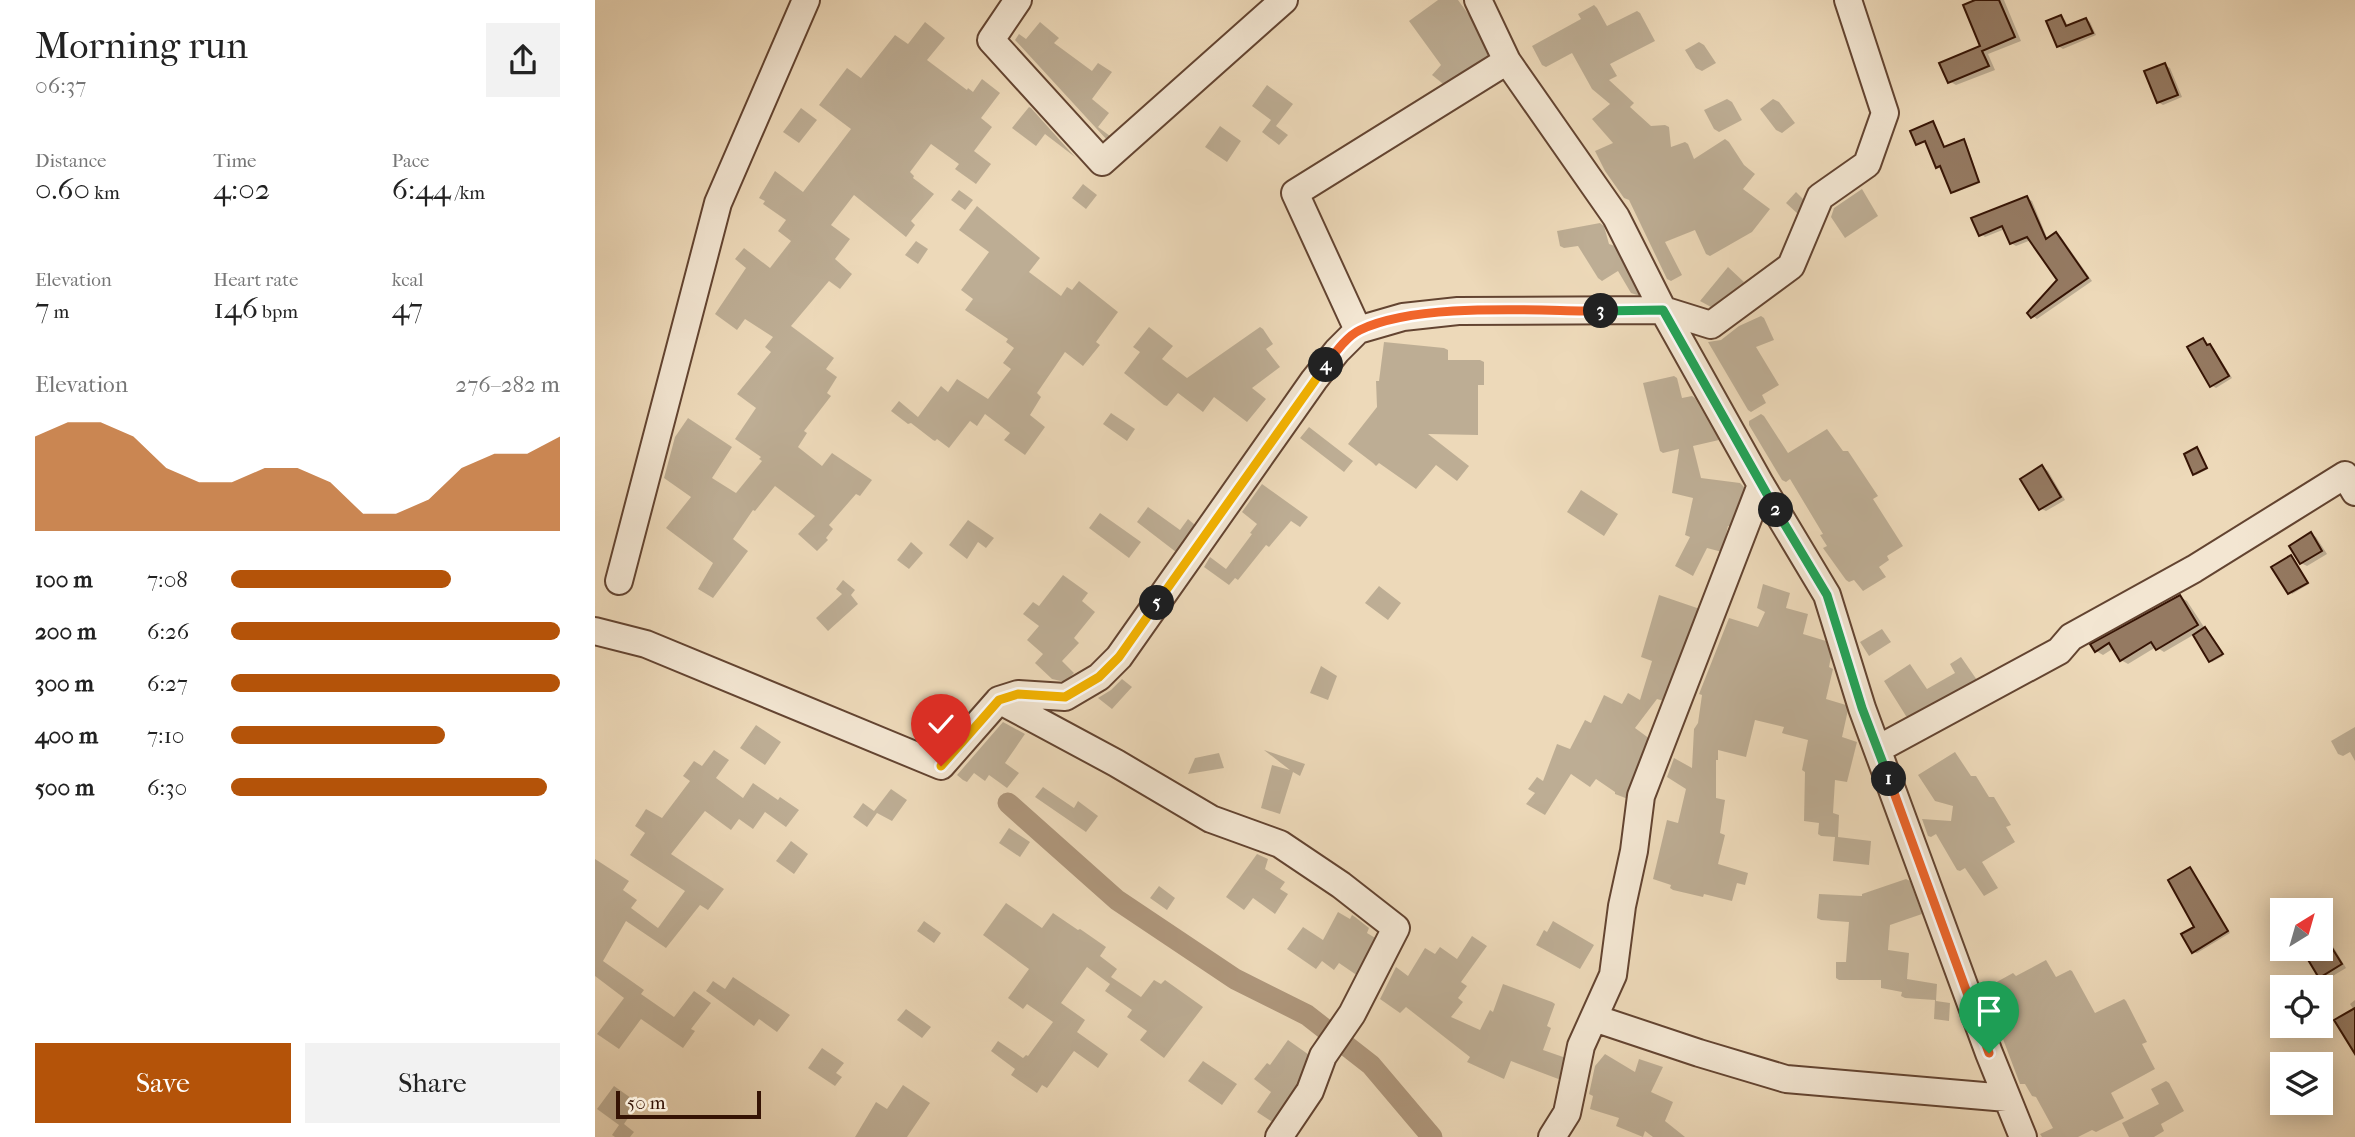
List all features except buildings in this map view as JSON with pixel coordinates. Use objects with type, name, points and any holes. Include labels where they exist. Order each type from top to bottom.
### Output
[{"type":"street","points":[[619,581],[718,203],[806,0]]},
{"type":"street","points":[[1018,0],[991,40],[1102,162],[1284,0]]},
{"type":"street","points":[[1478,0],[1507,61],[1616,217],[1663,310],[1761,485],[1827,595],[1862,708],[1989,1053],[2023,1137]]},
{"type":"street","points":[[595,631],[646,644],[941,766],[999,700],[1018,694],[1065,697],[1099,677],[1119,657],[1314,380],[1358,330],[1403,317],[1458,311],[1663,310],[1711,325],[1791,266],[1821,197],[1867,164],[1885,113],[1848,0]]},
{"type":"street","points":[[1358,330],[1295,193],[1507,61]]},
{"type":"street","points":[[1878,749],[2059,651],[2071,637],[2194,569],[2345,475],[2355,492]]},
{"type":"street","points":[[1552,1137],[1567,1113],[1581,1046],[1613,975],[1622,906],[1634,851],[1640,796],[1761,485]]},
{"type":"street","points":[[999,700],[1116,763],[1211,819],[1280,844],[1341,885],[1397,928],[1352,1014],[1323,1056],[1310,1091],[1279,1137]]},
{"type":"street","points":[[1594,1018],[1699,1054],[1786,1079],[2007,1098]]},
{"type":"waterway","points":[[1008,803],[1117,900],[1235,979],[1307,1015],[1371,1065],[1432,1137]]},
{"type":"route","points":[[941,766],[999,700],[1018,694],[1065,697],[1099,677],[1119,657],[1314,380],[1358,330],[1403,317],[1458,311],[1663,310],[1761,485],[1827,595],[1862,708],[1989,1053]]}]
